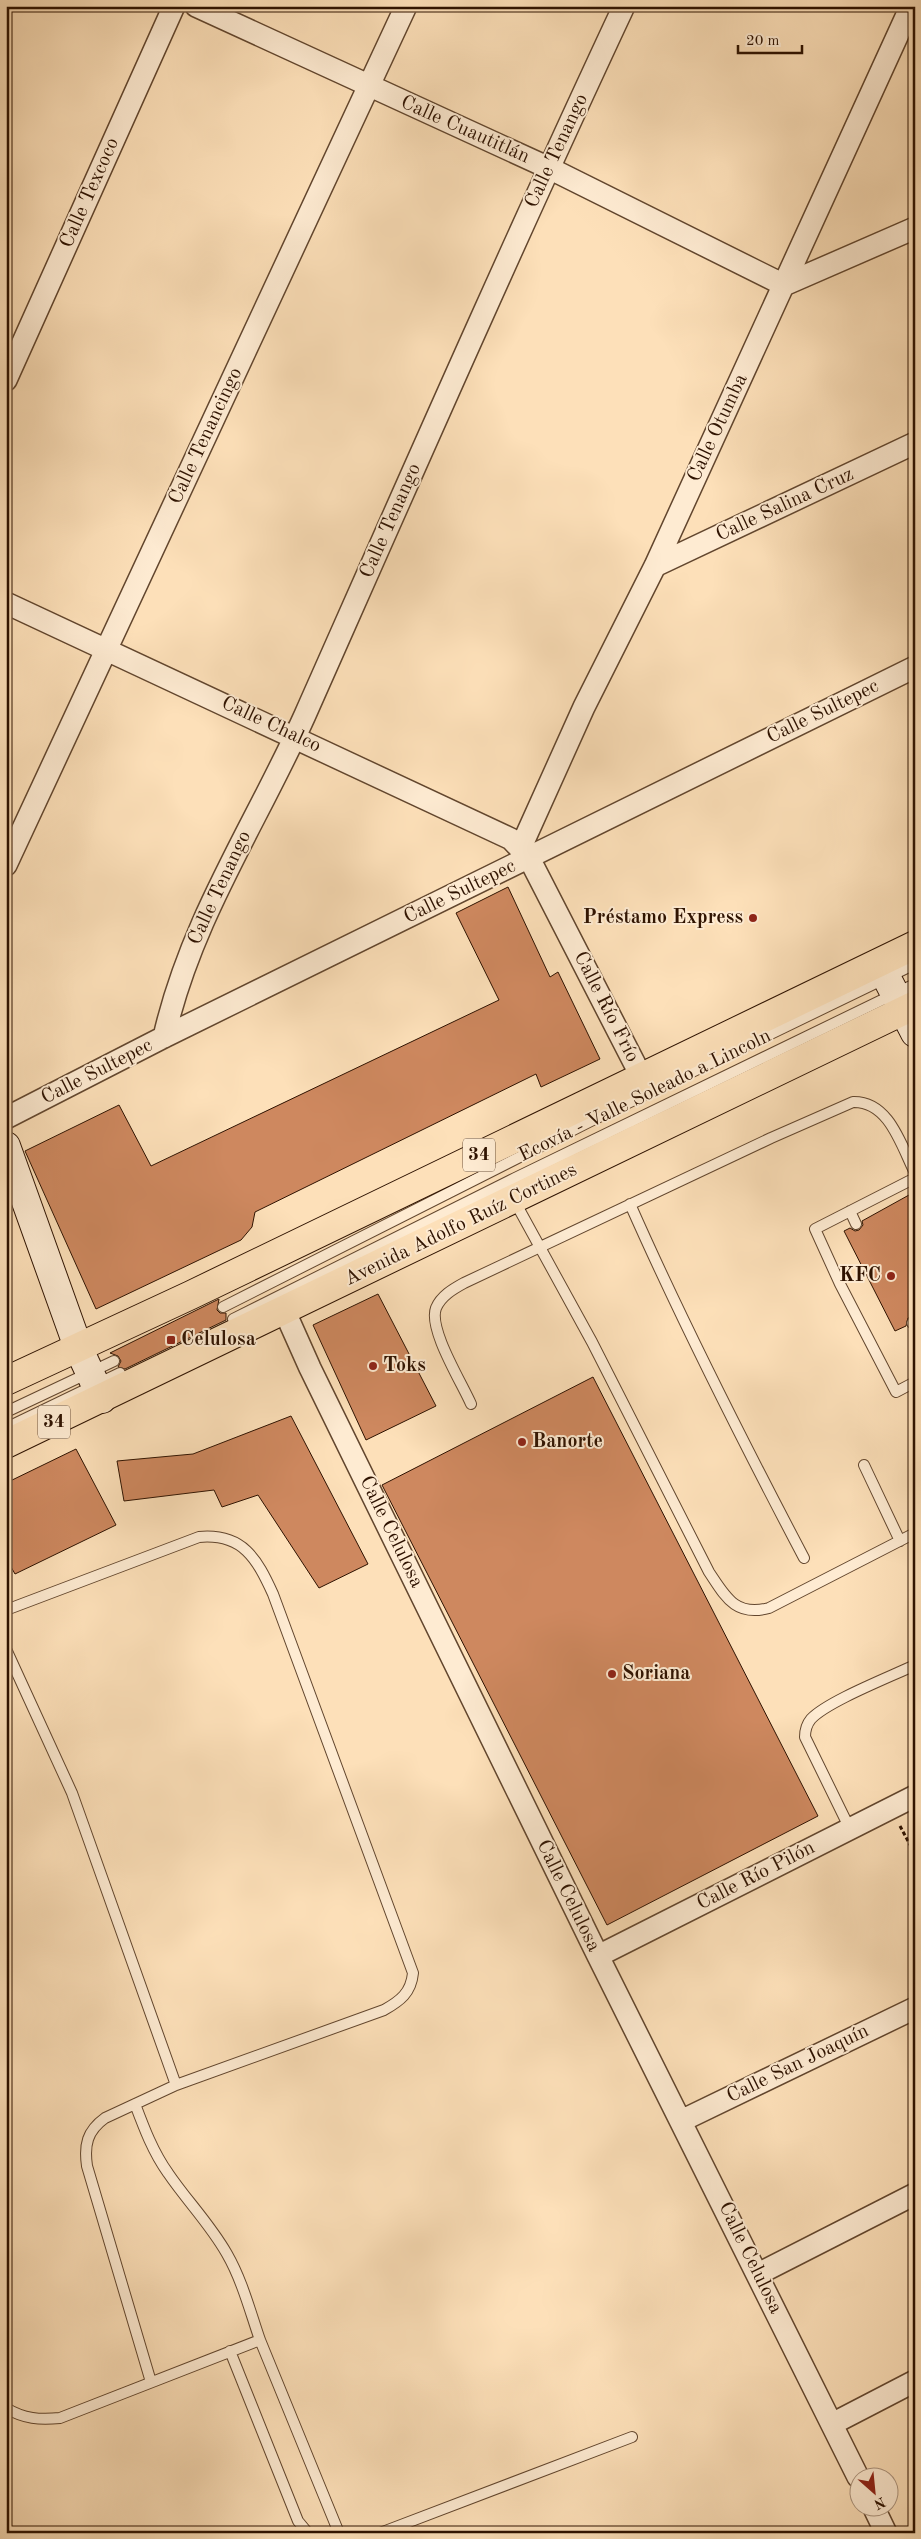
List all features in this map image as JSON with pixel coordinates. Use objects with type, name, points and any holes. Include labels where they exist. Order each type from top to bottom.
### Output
[{"type":"main road","name":"Avenida Adolfo Ruíz Cortines","points":[[6,1444],[96,1385],[285,1312],[514,1199],[901,995],[915,945]]},
{"type":"main road","name":"Avenida Adolfo Ruíz Cortines","points":[[6,1381],[200,1290],[642,1076],[901,995]]},
{"type":"street","name":"Calle Texcoco","points":[[6,380],[174,6]]},
{"type":"street","name":"Calle Cuautitlán","points":[[196,6],[549,168],[784,286]]},
{"type":"street","name":"Calle Tenancingo","points":[[6,865],[406,6]]},
{"type":"street","name":"Calle Tenango","points":[[164,1037],[178,982],[197,935],[237,848],[296,736],[549,168],[624,6]]},
{"type":"street","name":"Calle Otumba","points":[[525,852],[584,706],[655,566],[911,6]]},
{"type":"street","points":[[784,286],[915,228]]},
{"type":"street","name":"Calle Salina Cruz","points":[[655,566],[915,443]]},
{"type":"street","name":"Calle Chalco","points":[[6,603],[475,820],[511,839],[525,852]]},
{"type":"street","name":"Calle Sultepec","points":[[6,1118],[525,852],[915,667]]},
{"type":"street","name":"Calle Río Frío","points":[[525,852],[642,1076]]},
{"type":"street","points":[[6,1146],[78,1347],[96,1385]]},
{"type":"street","name":"Calle Celulosa","points":[[285,1312],[310,1368],[598,1956],[853,2466]]},
{"type":"street","name":"Calle Río Pilón","points":[[598,1956],[915,1796]]},
{"type":"street","name":"Calle San Joaquín","points":[[681,2121],[915,2008]]},
{"type":"street","points":[[758,2274],[915,2194]]},
{"type":"street","points":[[832,2424],[915,2381]]},
{"type":"street","points":[[878,2516],[886,2533]]},
{"type":"lane","points":[[223,1308],[591,1121],[901,995],[915,964]]},
{"type":"lane","name":"Ecovía - Valle Soleado a Lincoln","points":[[230,1321],[515,1178],[901,995]]},
{"type":"lane","points":[[472,1404],[438,1335],[434,1320],[440,1301],[450,1291],[464,1283],[630,1204],[853,1102],[868,1104],[881,1112],[896,1135],[915,1173]]},
{"type":"lane","points":[[915,1178],[815,1228],[840,1284],[896,1392],[915,1382]]},
{"type":"lane","points":[[514,1199],[592,1342],[710,1572],[725,1596],[737,1606],[747,1610],[769,1608],[915,1533]]},
{"type":"lane","points":[[630,1204],[754,1462],[804,1558]]},
{"type":"lane","points":[[850,1211],[856,1224]]},
{"type":"lane","points":[[6,1412],[96,1385],[114,1361]]},
{"type":"lane","points":[[6,1428],[120,1373]]},
{"type":"lane","points":[[864,1466],[900,1541]]},
{"type":"lane","points":[[6,1610],[200,1536],[218,1535],[234,1542],[249,1552],[262,1570],[273,1594],[409,1956],[413,1974],[412,1984],[407,1994],[384,2010],[176,2085],[95,2125],[88,2135],[85,2152],[151,2382]]},
{"type":"lane","points":[[6,1653],[57,1756],[72,1792],[176,2085]]},
{"type":"lane","points":[[850,1829],[805,1737],[807,1725],[812,1719],[831,1706],[915,1664]]},
{"type":"lane","points":[[135,2104],[158,2157],[173,2181],[211,2227],[228,2254],[238,2275],[260,2340],[335,2532]]},
{"type":"lane","points":[[6,2408],[17,2415],[41,2420],[60,2418],[260,2340]]},
{"type":"lane","points":[[230,2351],[298,2521],[308,2533]]},
{"type":"lane","points":[[380,2533],[632,2436]]},
{"type":"path","points":[[891,1808],[915,1854]]},
{"type":"building","points":[[508,887],[550,977],[558,972],[600,1059],[541,1087],[536,1074],[255,1212],[252,1227],[241,1240],[96,1309],[25,1151],[119,1105],[151,1166],[499,1000],[456,913]]},
{"type":"building","name":"KFC","points":[[909,1195],[915,1207],[915,1317],[908,1318],[906,1326],[895,1331],[844,1231],[850,1228],[855,1231],[859,1230],[863,1225],[862,1221]]},
{"type":"building","name":"Toks","points":[[378,1294],[436,1406],[366,1440],[313,1325]]},
{"type":"building","name":"Celulosa","points":[[219,1299],[217,1310],[220,1313],[226,1313],[226,1320],[125,1369],[118,1367],[121,1361],[118,1356],[110,1353]]},
{"type":"building","name":"Soriana","points":[[593,1377],[818,1816],[607,1925],[382,1485]]},
{"type":"building","points":[[291,1416],[368,1564],[319,1588],[258,1495],[222,1507],[214,1490],[124,1501],[117,1461],[193,1454]]},
{"type":"building","points":[[76,1449],[116,1525],[15,1574],[6,1558],[6,1483]]},
{"type":"place","name":"Préstamo Express","points":[[753,918]]},
{"type":"place","name":"KFC","points":[[891,1276]]},
{"type":"place","name":"Celulosa","points":[[171,1340]]},
{"type":"place","name":"Toks","points":[[373,1366]]},
{"type":"place","name":"Banorte","points":[[522,1442]]},
{"type":"place","name":"Soriana","points":[[612,1674]]}]
